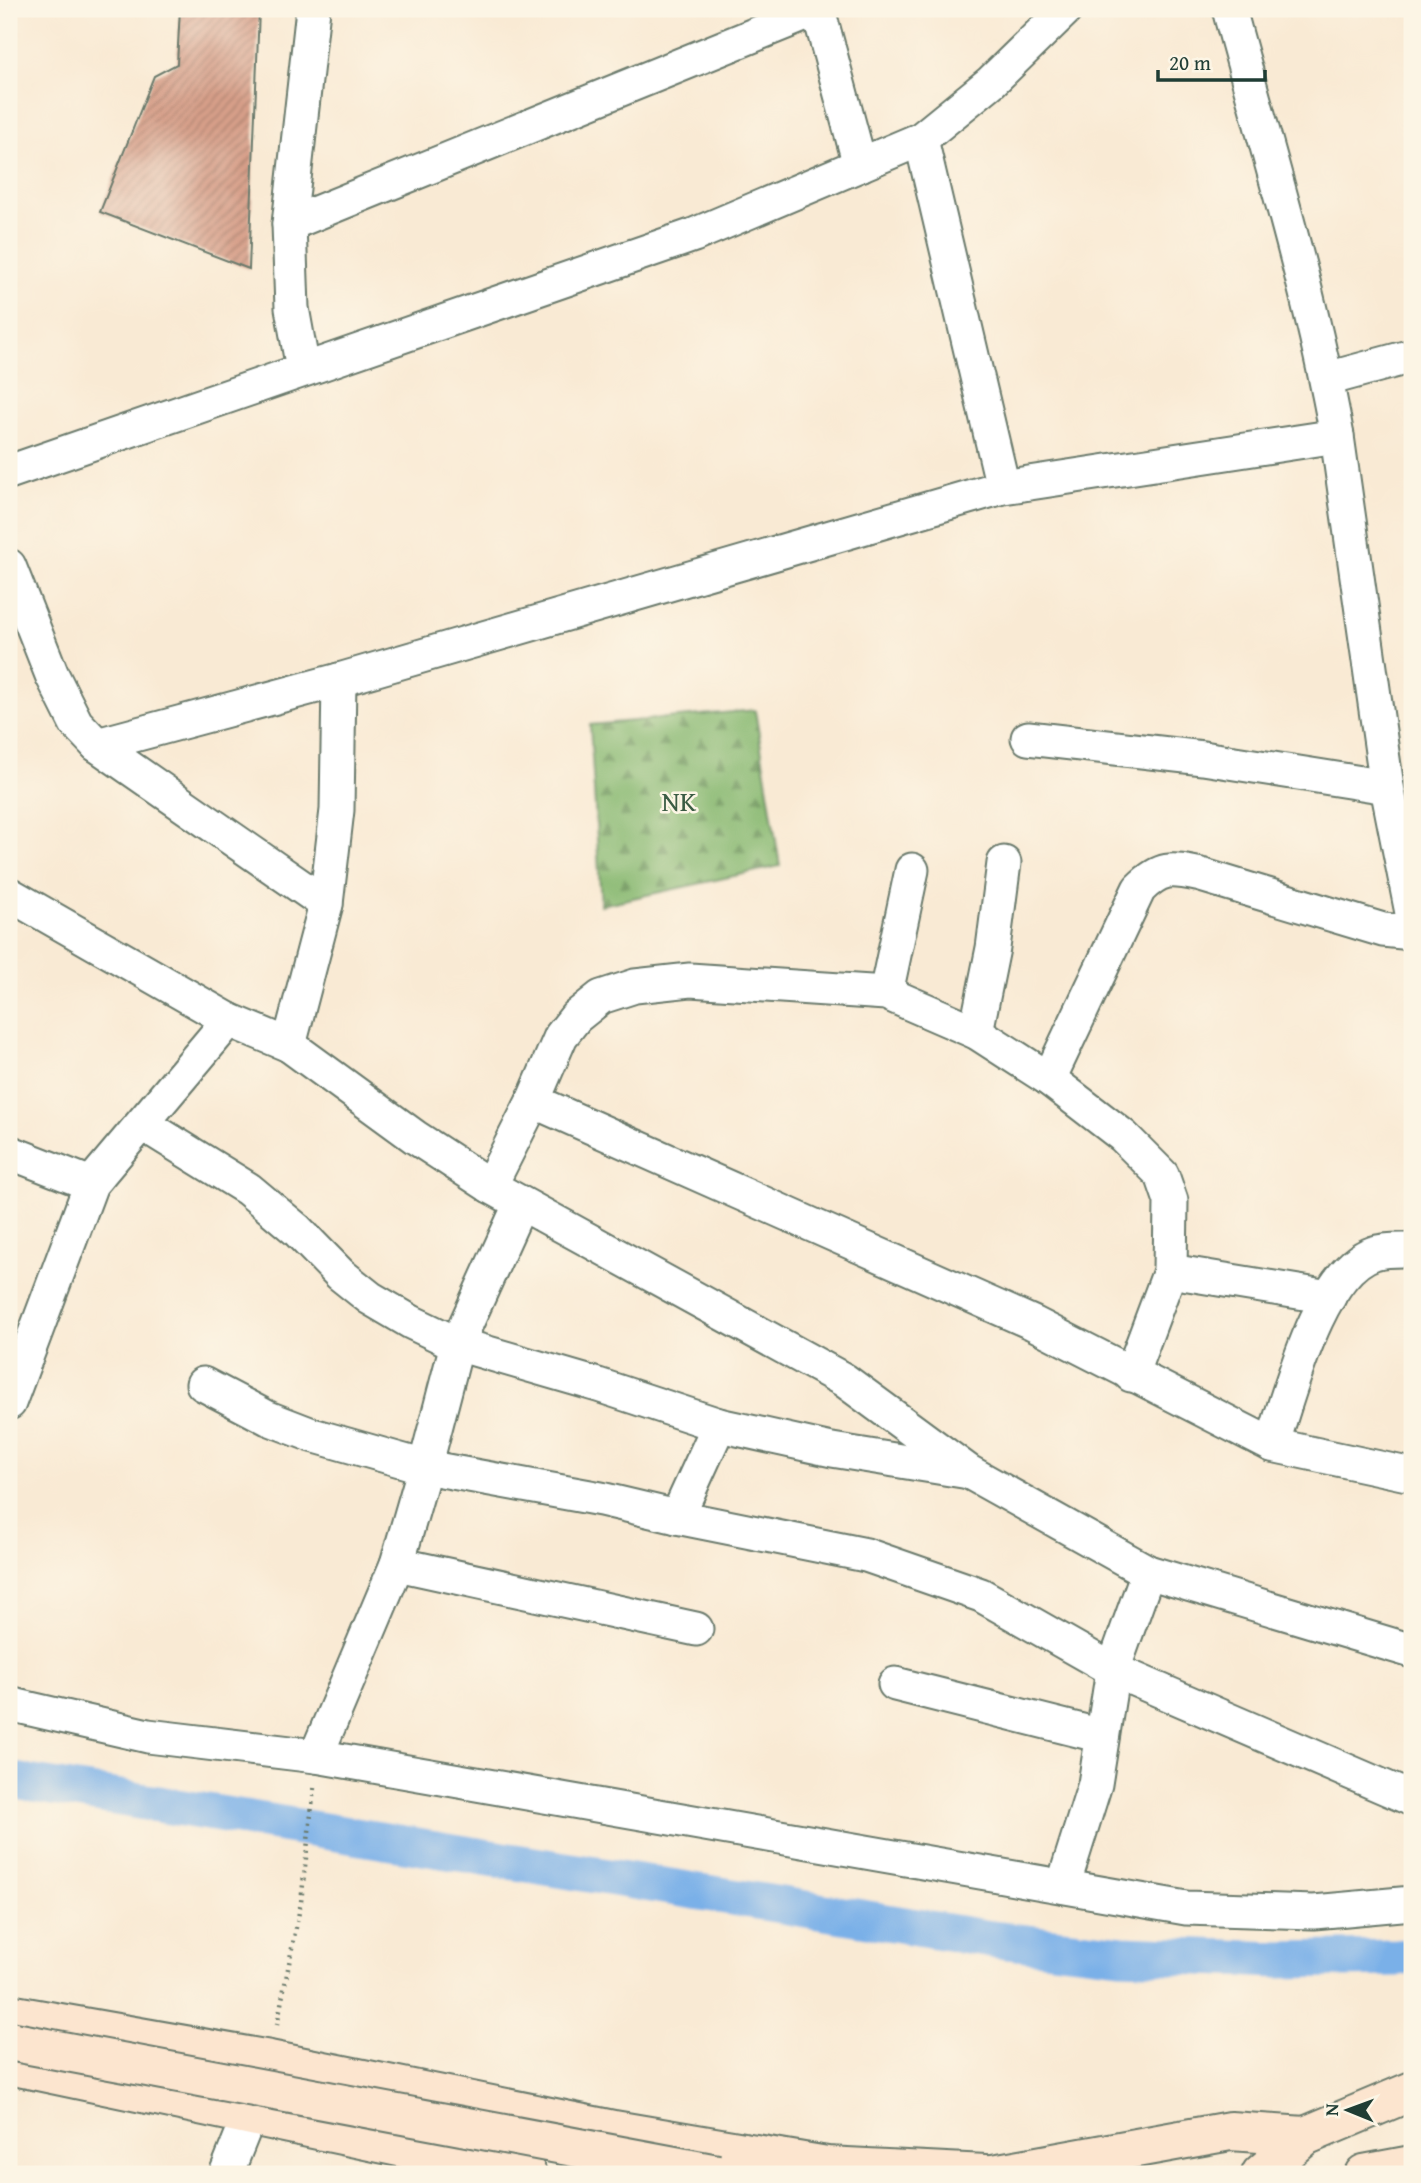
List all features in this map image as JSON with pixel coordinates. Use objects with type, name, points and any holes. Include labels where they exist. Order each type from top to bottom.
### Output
[{"type":"street","points":[[303,369],[292,308],[289,224],[313,9]]},
{"type":"street","points":[[289,224],[818,9],[860,165]]},
{"type":"street","points":[[9,472],[694,235],[921,139],[991,82],[1066,9]]},
{"type":"street","points":[[1228,9],[1292,239],[1327,379],[1387,787],[1412,913]]},
{"type":"street","points":[[921,139],[1003,487]]},
{"type":"street","points":[[1327,379],[1412,356]]},
{"type":"street","points":[[97,745],[339,680],[1003,487],[1337,436]]},
{"type":"street","points":[[9,566],[52,675],[76,723],[97,745],[326,904]]},
{"type":"street","points":[[289,1045],[326,904],[337,810],[339,680]]},
{"type":"street","points":[[1028,738],[1203,758],[1387,787]]},
{"type":"street","points":[[976,1032],[993,948],[1004,863]]},
{"type":"street","points":[[886,993],[912,870]]},
{"type":"street","points":[[1049,1079],[1139,889],[1154,874],[1174,870],[1201,875],[1383,930],[1412,933]]},
{"type":"street","points":[[9,894],[229,1020],[289,1045],[415,1137],[520,1205],[844,1380],[969,1472],[1148,1572],[1412,1651]]},
{"type":"street","points":[[490,1186],[533,1101],[561,1036],[576,1017],[601,997],[635,986],[690,980],[886,993],[976,1032],[1049,1079],[1124,1136],[1162,1175],[1171,1201],[1170,1272],[1131,1374]]},
{"type":"street","points":[[9,1403],[20,1341],[91,1184],[229,1020]]},
{"type":"street","points":[[533,1101],[1033,1323],[1272,1445],[1412,1475]]},
{"type":"street","points":[[143,1124],[248,1189],[370,1298],[457,1345],[598,1385],[719,1425],[832,1450],[969,1472]]},
{"type":"street","points":[[9,1152],[91,1184]]},
{"type":"street","points":[[315,1769],[397,1564],[457,1345],[520,1205]]},
{"type":"street","points":[[1272,1445],[1308,1338],[1329,1297],[1348,1269],[1374,1253],[1412,1250]]},
{"type":"street","points":[[1170,1272],[1329,1297]]},
{"type":"street","points":[[203,1384],[268,1418],[312,1436],[425,1467],[601,1499],[879,1560],[981,1595],[1113,1670],[1412,1799]]},
{"type":"street","points":[[677,1517],[719,1425]]},
{"type":"street","points":[[397,1564],[696,1629]]},
{"type":"street","points":[[1063,1886],[1095,1784],[1113,1670],[1148,1572]]},
{"type":"street","points":[[895,1684],[1102,1736]]},
{"type":"street","points":[[9,1704],[148,1736],[315,1769],[1063,1886],[1186,1908],[1314,1913],[1412,1903]]},
{"type":"street","points":[[9,2014],[270,2060],[614,2130],[827,2166],[986,2174]]},
{"type":"street","points":[[9,2041],[717,2174]]},
{"type":"street","points":[[226,2174],[270,2060]]},
{"type":"street","points":[[9,2065],[527,2174]]},
{"type":"street","points":[[1261,2174],[1305,2136],[1412,2091]]},
{"type":"street","points":[[993,2174],[1230,2131],[1305,2136]]},
{"type":"street","points":[[1364,2174],[1412,2165]]},
{"type":"path","points":[[270,2060],[301,1902],[315,1769]]},
{"type":"green space","name":"NK","points":[[755,710],[780,866],[601,905],[590,725]]},
{"type":"building","points":[[180,9],[259,9],[249,269],[100,212],[154,76],[177,64]]},
{"type":"waterway","points":[[9,1780],[991,1939],[1122,1954],[1279,1960],[1412,1956]]}]
